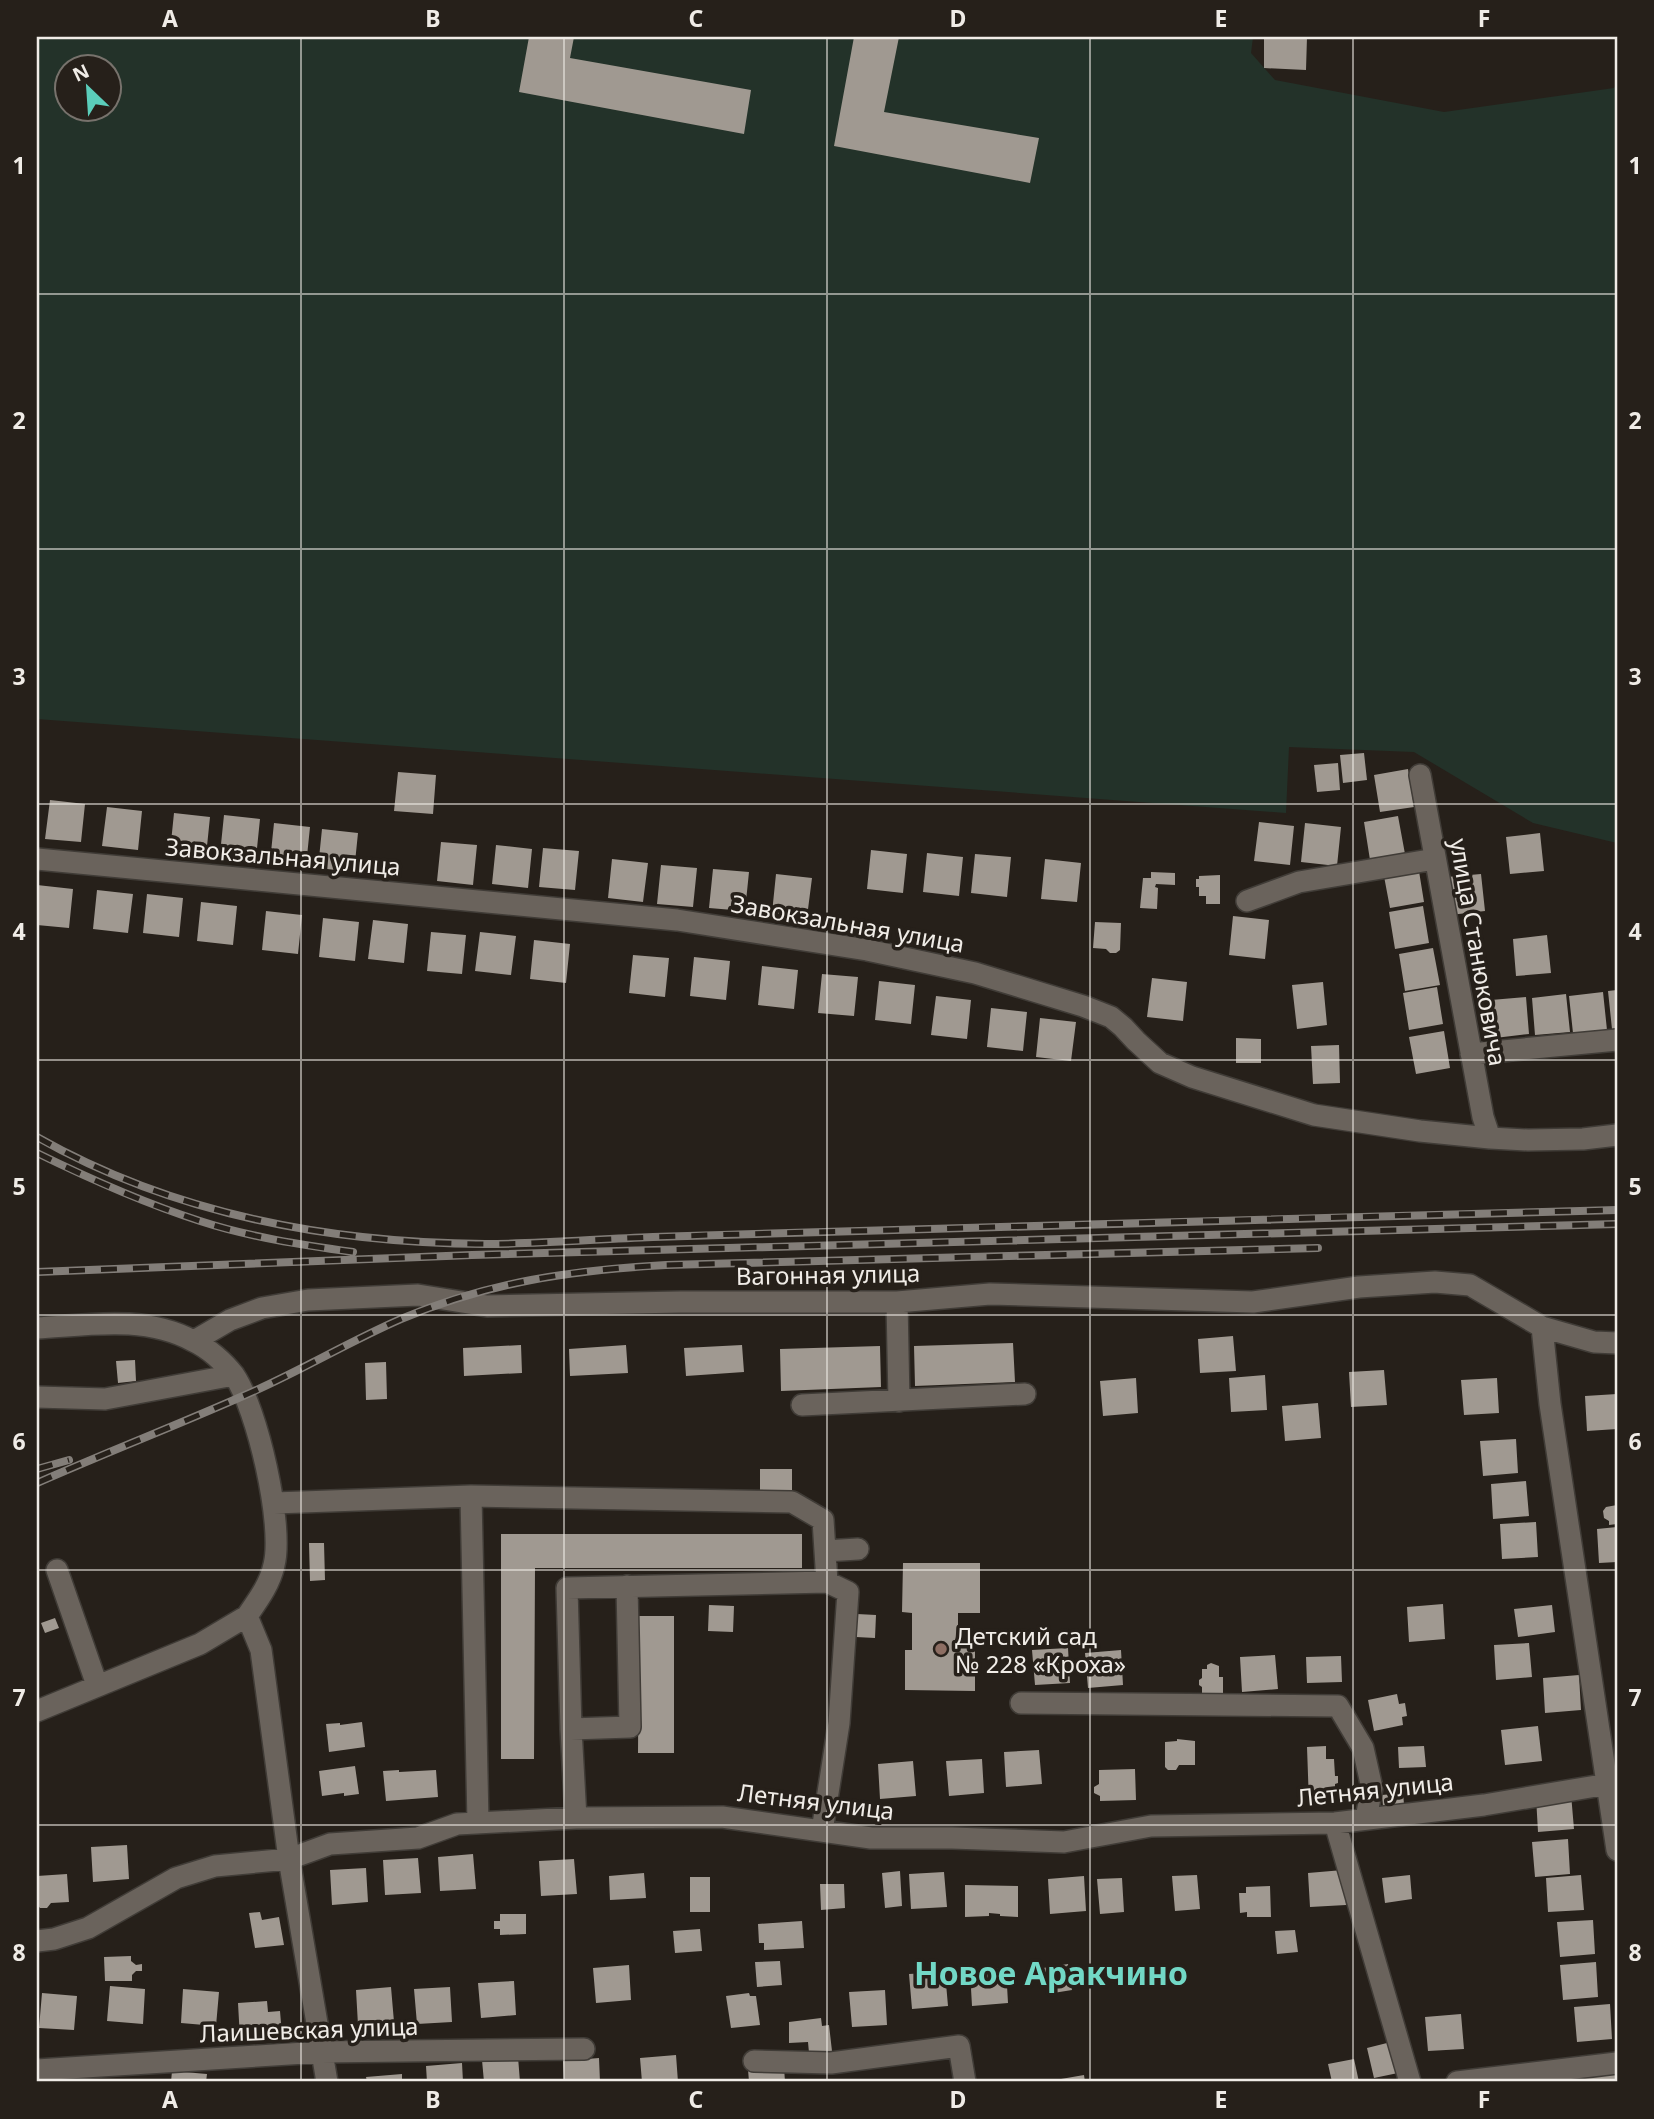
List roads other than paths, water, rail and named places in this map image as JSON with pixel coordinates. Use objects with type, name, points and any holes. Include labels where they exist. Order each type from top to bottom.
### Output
[{"type":"street","name":"улица Станюковича","points":[[1420,775],[1483,1117],[1490,1138]]},
{"type":"street","name":"Завокзальная улица","points":[[37,859],[677,920],[867,950],[975,973],[1083,1006],[1111,1017],[1160,1063],[1192,1077],[1314,1115],[1420,1131],[1490,1138],[1542,1140],[1617,1135]]},
{"type":"street","points":[[1247,901],[1299,882],[1435,859]]},
{"type":"street","points":[[1471,1054],[1617,1040]]},
{"type":"street","name":"Вагонная улица","points":[[194,1341],[230,1320],[262,1308],[308,1300],[418,1295],[487,1306],[680,1302],[897,1302],[990,1294],[1253,1302],[1359,1287],[1435,1282],[1470,1286],[1542,1327],[1594,1342],[1617,1343]]},
{"type":"street","points":[[897,1302],[899,1401]]},
{"type":"street","points":[[37,1328],[124,1323],[160,1328],[194,1341],[219,1359],[234,1375],[258,1434],[274,1503],[277,1537],[275,1564],[264,1591],[247,1616],[200,1644],[37,1711]]},
{"type":"street","points":[[1542,1327],[1550,1404],[1617,1850]]},
{"type":"street","points":[[37,1397],[105,1399],[234,1375]]},
{"type":"street","points":[[802,1405],[1025,1394]]},
{"type":"street","points":[[274,1503],[471,1496],[792,1502],[823,1520],[827,1582]]},
{"type":"street","points":[[471,1496],[478,1822]]},
{"type":"street","points":[[825,1550],[858,1549]]},
{"type":"street","points":[[57,1570],[97,1685]]},
{"type":"street","points":[[576,1818],[570,1729],[568,1588],[827,1582],[848,1592],[839,1723],[822,1831]]},
{"type":"street","points":[[570,1729],[630,1727],[627,1586]]},
{"type":"street","points":[[247,1616],[261,1650],[289,1859],[327,2082]]},
{"type":"street","points":[[1021,1703],[1338,1706],[1363,1748],[1372,1788],[1366,1818]]},
{"type":"street","name":"Летняя улица","points":[[37,1941],[54,1939],[88,1928],[176,1878],[215,1866],[289,1859],[330,1844],[418,1838],[457,1824],[576,1818],[726,1817],[871,1838],[1064,1842],[1151,1826],[1335,1823],[1484,1805],[1608,1784]]},
{"type":"street","points":[[1335,1823],[1410,2082]]},
{"type":"street","points":[[754,2061],[831,2063],[959,2046],[965,2082]]},
{"type":"street","name":"Лаишевская улица","points":[[37,2070],[321,2052],[584,2049]]},
{"type":"street","points":[[1457,2082],[1617,2063]]},
{"type":"railway","points":[[37,1137],[89,1164],[142,1186],[197,1204],[311,1230],[427,1242],[506,1244],[744,1234],[1617,1210]]},
{"type":"railway","points":[[37,1153],[117,1190],[219,1227],[353,1252]]},
{"type":"railway","points":[[37,1272],[472,1255],[1617,1224]]},
{"type":"railway","points":[[37,1483],[263,1387],[401,1319],[466,1296],[531,1280],[598,1270],[666,1265],[1318,1248]]},
{"type":"railway","points":[[37,1469],[69,1460]]},
{"type":"place","name":"Детский сад № 228 «Кроха»","points":[[941,1649]]},
{"type":"district","name":"Новое Аракчино","points":[[1051,1972]]}]
